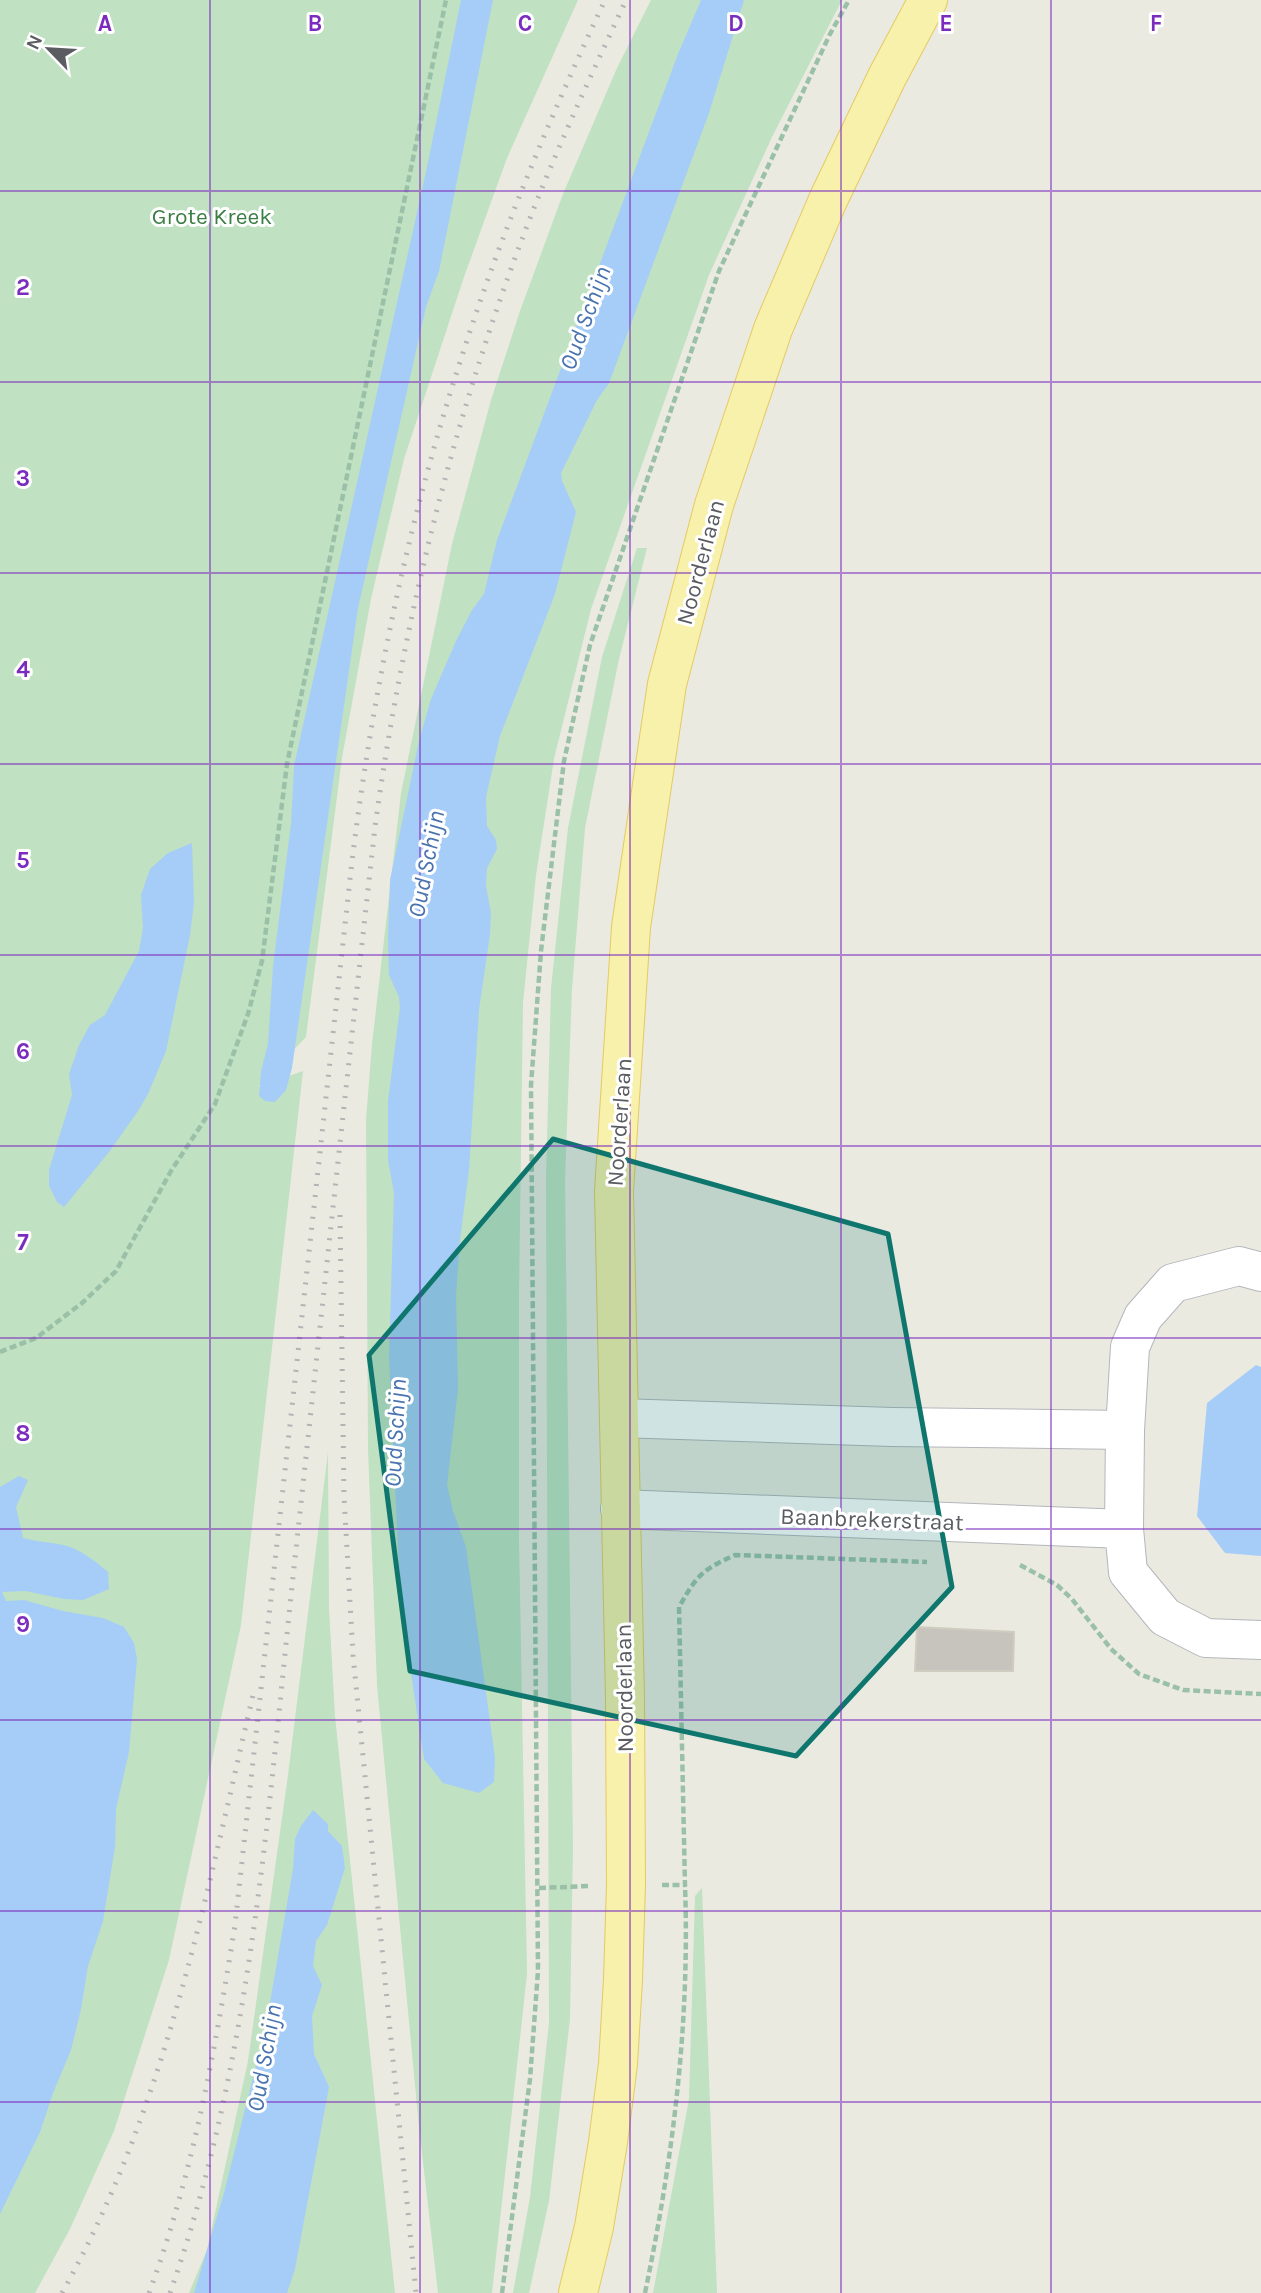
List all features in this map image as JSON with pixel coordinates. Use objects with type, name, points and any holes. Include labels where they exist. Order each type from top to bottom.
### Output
[{"type":"main road","name":"Noorderlaan","points":[[578,2293],[594,2227],[618,2063],[626,1885],[625,1697],[614,1191],[631,927],[667,684],[714,505],[773,329],[828,200],[887,76],[928,0]]},
{"type":"lane","points":[[1261,1272],[1239,1266],[1173,1283],[1143,1317],[1130,1347],[1125,1430],[1124,1529],[1128,1572],[1165,1617],[1206,1638],[1261,1640]]},
{"type":"lane","points":[[619,1418],[892,1427],[1125,1430]]},
{"type":"lane","name":"Baanbrekerstraat","points":[[620,1509],[1124,1529]]},
{"type":"path","points":[[0,1352],[36,1338],[82,1303],[116,1271],[171,1171],[215,1104],[248,1014],[262,961],[287,764],[446,0]]},
{"type":"path","points":[[645,2293],[669,2168],[681,2063],[688,1948],[679,1607],[693,1583],[706,1568],[735,1555],[941,1562]]},
{"type":"path","points":[[1009,1564],[1023,1565],[1057,1585],[1072,1599],[1111,1649],[1139,1674],[1183,1690],[1261,1694]]},
{"type":"path","points":[[539,1888],[685,1885]]},
{"type":"highlighted area","points":[[553,1139],[888,1234],[952,1587],[796,1756],[410,1671],[369,1355]]},
{"type":"green space","name":"Grote Kreek","points":[[0,0],[578,0],[507,158],[464,277],[404,459],[371,599],[342,758],[306,1037],[258,1087],[303,1071],[241,1625],[169,1960],[114,2131],[70,2229],[35,2293],[0,2293]]},
{"type":"green space","points":[[651,0],[842,0],[772,137],[709,275],[591,609],[554,759],[536,875],[523,1003],[519,1541],[527,1974],[492,2293],[438,2293],[419,2127],[377,1685],[368,1449],[366,1120],[372,1044],[401,793],[452,544],[491,400],[520,311],[563,194],[617,68]]},
{"type":"green space","points":[[637,548],[647,548],[619,659],[585,828],[572,989],[565,1179],[573,1847],[570,2019],[549,2201],[529,2293],[513,2293],[530,2197],[549,2023],[546,1177],[551,988],[568,828],[602,657]]},
{"type":"green space","points":[[328,1452],[329,1608],[335,1716],[395,2293],[189,2293],[207,2250],[248,2061],[288,1775]]},
{"type":"green space","points":[[702,1888],[717,2293],[653,2293],[689,2099],[695,1896]]},
{"type":"water","points":[[461,0],[493,0],[439,271],[426,307],[358,608],[292,1068],[286,1090],[275,1102],[265,1101],[259,1096],[261,1071],[268,1044],[273,966],[291,824],[294,766],[426,172]]},
{"type":"water","name":"Oud Schijn","points":[[701,0],[744,0],[709,113],[609,383],[597,400],[561,473],[576,512],[555,594],[500,736],[486,797],[487,826],[496,840],[497,849],[487,868],[490,934],[479,1010],[469,1170],[460,1240],[456,1295],[458,1389],[447,1485],[466,1547],[495,1758],[494,1782],[479,1793],[443,1783],[424,1759],[401,1608],[389,1357],[394,1193],[388,1160],[388,1101],[400,1008],[399,997],[389,975],[390,880],[419,741],[431,699],[456,641],[472,610],[484,594],[497,540],[678,54]]},
{"type":"water","points":[[192,843],[194,903],[190,935],[166,1051],[138,1111],[64,1207],[57,1202],[49,1186],[49,1170],[72,1095],[69,1074],[79,1045],[90,1025],[105,1015],[139,951],[143,928],[141,895],[150,869],[168,853]]},
{"type":"water","points":[[1256,1365],[1261,1367],[1261,1556],[1225,1553],[1197,1516],[1207,1403]]},
{"type":"water","points":[[19,1476],[28,1480],[16,1507],[23,1538],[63,1545],[81,1552],[108,1572],[109,1589],[83,1600],[25,1591],[2,1592],[6,1601],[24,1600],[103,1618],[124,1627],[134,1643],[137,1659],[129,1752],[116,1809],[115,1847],[103,1921],[88,1966],[71,2050],[40,2132],[0,2214],[0,1487]]},
{"type":"water","name":"Oud Schijn","points":[[313,1810],[328,1824],[328,1831],[342,1846],[345,1868],[327,1925],[316,1941],[313,1966],[322,1985],[312,2016],[314,2054],[329,2087],[295,2269],[287,2293],[194,2293],[224,2193],[266,2026],[293,1869],[295,1839]]},
{"type":"building","points":[[917,1627],[1014,1632],[1013,1671],[915,1671]]},
{"type":"railway","points":[[149,2293],[178,2203],[201,2111],[235,1925],[352,861],[370,734],[394,607],[442,420],[476,313],[527,177],[605,0]]},
{"type":"railway","points":[[170,2293],[197,2209],[218,2125],[250,1953],[272,1779],[375,827],[401,669],[436,513],[480,359],[534,208],[626,0]]},
{"type":"railway","points":[[340,1215],[344,1496],[353,1655],[416,2293]]},
{"type":"railway","points":[[62,2293],[98,2223],[129,2150],[155,2076],[199,1925],[253,1695]]}]
